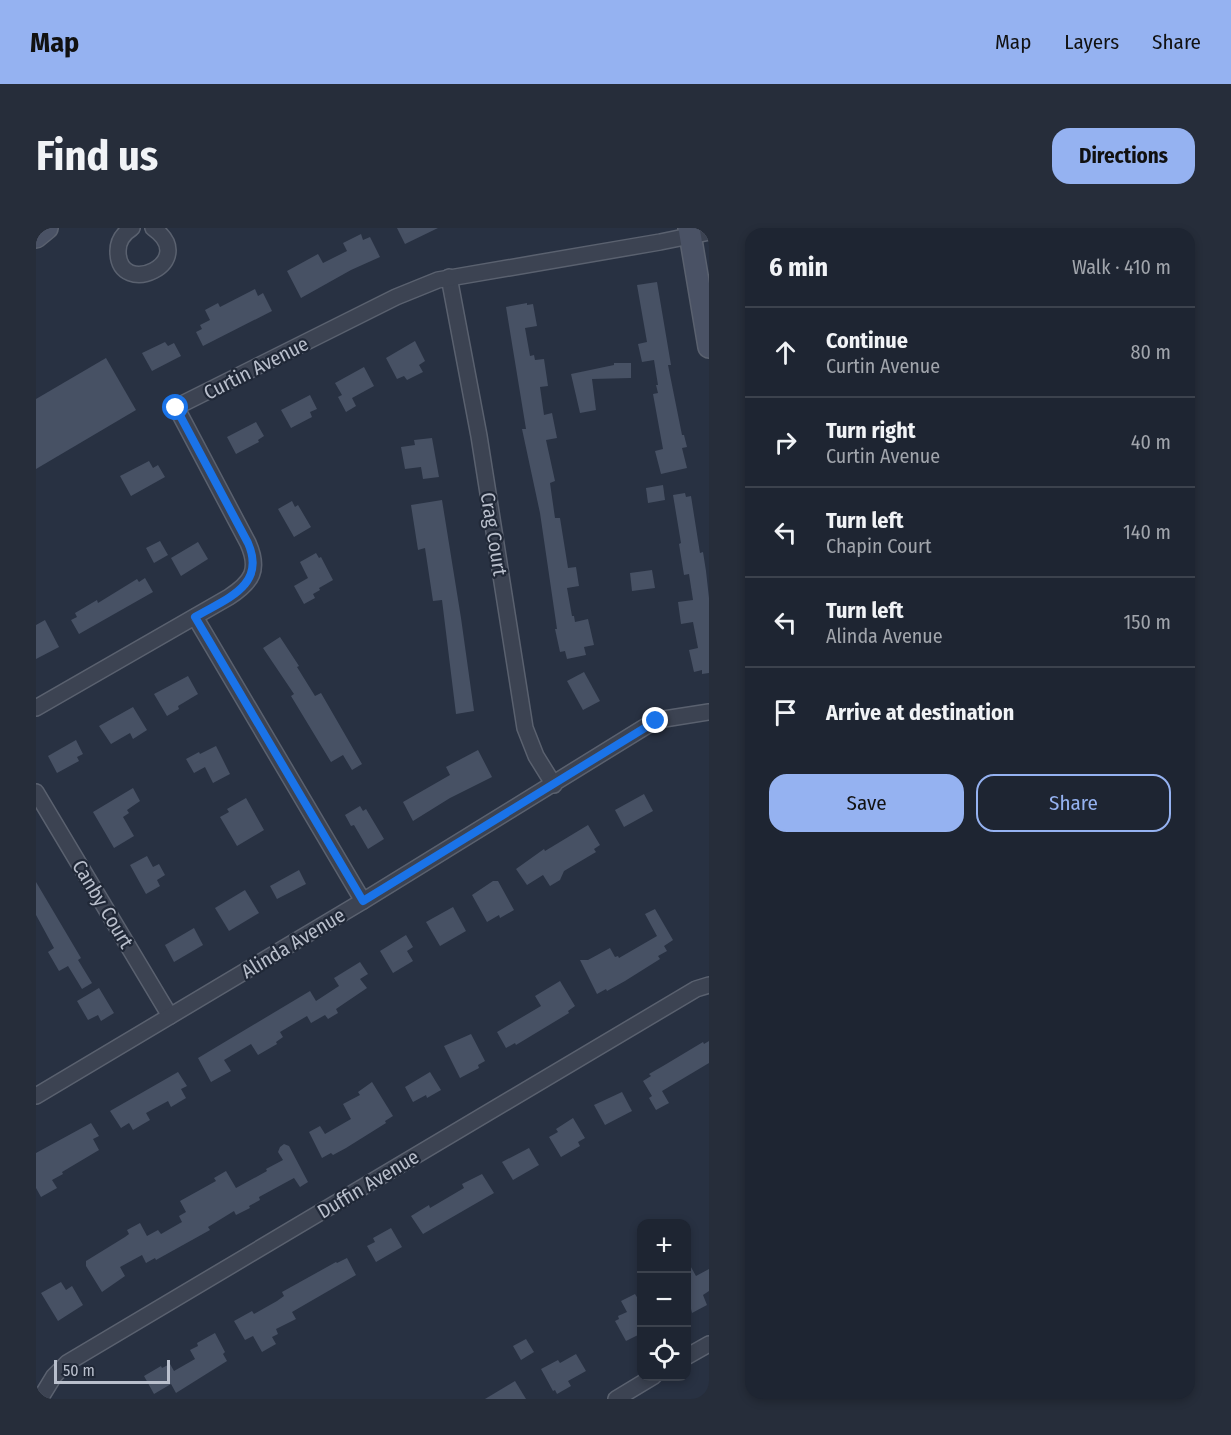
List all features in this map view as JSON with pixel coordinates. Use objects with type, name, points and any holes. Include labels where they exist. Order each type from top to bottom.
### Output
[{"type":"main road","points":[[36,237],[47,228]]},
{"type":"main road","points":[[696,232],[709,344]]},
{"type":"street","points":[[132,228],[120,240],[117,249],[124,267],[132,273],[141,275],[151,274],[165,261],[166,242],[160,230]]},
{"type":"street","name":"Curtin Avenue","points":[[36,708],[195,617],[243,586],[252,575],[254,562],[248,543],[176,408],[396,297],[449,277],[696,232]]},
{"type":"street","name":"Crag Court","points":[[449,277],[478,436],[525,728],[536,756],[554,785]]},
{"type":"street","points":[[195,617],[363,901]]},
{"type":"street","name":"Alinda Avenue","points":[[36,1096],[363,901],[656,721],[709,712]]},
{"type":"street","name":"Canby Court","points":[[36,792],[170,1016]]},
{"type":"street","name":"Duffin Avenue","points":[[40,1399],[54,1376],[68,1363],[688,993],[709,985]]},
{"type":"street","points":[[691,1355],[709,1344]]},
{"type":"street","points":[[616,1399],[647,1381]]},
{"type":"building","points":[[397,228],[438,228],[405,244]]},
{"type":"building","points":[[361,234],[363,240],[370,237],[380,257],[351,270],[301,298],[287,271],[318,254],[323,263],[347,251],[343,243]]},
{"type":"building","points":[[657,282],[671,365],[668,365],[682,435],[684,435],[687,447],[682,448],[687,468],[661,474],[655,451],[663,449],[653,394],[658,393],[654,360],[642,362],[638,344],[647,342],[637,285]]},
{"type":"building","points":[[255,289],[258,296],[263,293],[272,311],[203,346],[196,332],[202,329],[200,325],[210,320],[205,310],[218,303],[220,307]]},
{"type":"building","points":[[527,303],[527,305],[533,304],[537,326],[525,328],[530,356],[534,355],[535,360],[544,359],[548,386],[540,387],[544,415],[552,413],[557,438],[546,440],[555,481],[550,483],[555,518],[560,518],[568,568],[576,567],[579,586],[567,588],[572,616],[575,622],[588,619],[594,645],[584,647],[586,655],[567,659],[565,651],[560,652],[555,629],[557,629],[540,513],[522,429],[526,429],[506,307]]},
{"type":"building","points":[[415,341],[425,361],[419,365],[423,372],[407,380],[404,376],[397,379],[386,358]]},
{"type":"building","points":[[165,342],[168,346],[174,343],[181,356],[152,371],[142,353]]},
{"type":"building","points":[[106,358],[136,410],[36,469],[36,399]]},
{"type":"building","points":[[614,363],[631,363],[631,378],[592,379],[596,410],[580,413],[571,374],[614,365]]},
{"type":"building","points":[[364,367],[374,386],[352,398],[356,406],[346,412],[338,397],[342,395],[335,383]]},
{"type":"building","points":[[310,395],[317,409],[310,412],[312,417],[291,428],[281,410]]},
{"type":"building","points":[[256,422],[264,436],[258,440],[259,442],[236,454],[227,437]]},
{"type":"building","points":[[432,438],[439,477],[423,479],[421,467],[405,469],[401,447],[415,445],[414,440]]},
{"type":"building","points":[[149,461],[153,468],[158,465],[165,477],[131,496],[120,476]]},
{"type":"building","points":[[663,485],[665,500],[648,503],[646,488]]},
{"type":"building","points":[[685,493],[686,497],[691,496],[700,553],[703,552],[709,598],[709,673],[702,674],[702,670],[694,672],[689,650],[698,648],[693,622],[681,624],[678,602],[693,600],[689,574],[684,575],[673,495]]},
{"type":"building","points":[[442,500],[474,711],[456,714],[442,600],[433,601],[425,548],[418,550],[411,505]]},
{"type":"building","points":[[292,501],[295,507],[298,505],[311,527],[294,537],[278,509]]},
{"type":"building","points":[[160,541],[168,555],[154,563],[146,548]]},
{"type":"building","points":[[198,542],[208,559],[181,576],[171,558]]},
{"type":"building","points":[[316,553],[319,558],[321,557],[333,580],[319,588],[320,590],[313,594],[315,598],[304,604],[294,586],[308,578],[300,562]]},
{"type":"building","points":[[652,570],[655,588],[632,591],[630,573]]},
{"type":"building","points":[[145,578],[153,592],[79,634],[71,620],[77,617],[75,613],[97,600],[98,603],[137,579],[139,582]]},
{"type":"building","points":[[45,620],[59,647],[36,659],[36,625]]},
{"type":"building","points":[[280,637],[315,696],[321,693],[362,764],[352,770],[343,755],[331,762],[291,696],[294,694],[263,648]]},
{"type":"building","points":[[584,672],[600,701],[583,710],[567,681]]},
{"type":"building","points":[[188,676],[198,694],[167,716],[154,694]]},
{"type":"building","points":[[133,707],[147,730],[133,739],[130,733],[111,744],[99,726]]},
{"type":"building","points":[[76,740],[83,754],[77,757],[79,761],[57,773],[48,756]]},
{"type":"building","points":[[216,746],[230,774],[213,783],[205,767],[194,773],[186,759]]},
{"type":"building","points":[[478,750],[492,777],[450,798],[413,821],[403,802],[450,775],[446,767]]},
{"type":"building","points":[[133,788],[140,801],[127,810],[129,813],[123,817],[134,836],[114,848],[93,812]]},
{"type":"building","points":[[644,794],[653,811],[624,827],[615,810]]},
{"type":"building","points":[[246,798],[264,830],[237,846],[220,817],[229,812],[227,809]]},
{"type":"building","points":[[360,806],[363,811],[366,809],[384,839],[368,849],[354,825],[351,826],[345,815]]},
{"type":"building","points":[[588,825],[600,845],[594,849],[596,852],[564,871],[560,880],[550,886],[543,875],[527,885],[516,869],[544,849],[545,851]]},
{"type":"building","points":[[147,856],[153,867],[159,864],[165,875],[157,880],[160,886],[146,894],[130,865]]},
{"type":"building","points":[[299,870],[306,884],[277,899],[270,886]]},
{"type":"building","points":[[493,881],[498,881],[514,910],[487,922],[472,895]]},
{"type":"building","points":[[36,882],[81,958],[78,960],[92,983],[82,989],[68,966],[59,971],[48,952],[54,948],[36,915]]},
{"type":"building","points":[[245,890],[259,913],[229,931],[215,908]]},
{"type":"building","points":[[453,907],[466,931],[440,946],[426,922]]},
{"type":"building","points":[[655,909],[673,940],[664,946],[667,951],[658,956],[660,959],[625,981],[597,994],[580,960],[588,960],[610,948],[615,957],[619,958],[657,936],[645,914]]},
{"type":"building","points":[[194,928],[203,945],[174,962],[165,945]]},
{"type":"building","points":[[406,935],[413,947],[407,951],[413,961],[393,973],[380,951]]},
{"type":"building","points":[[360,962],[368,974],[360,979],[367,988],[336,1009],[338,1013],[328,1019],[325,1015],[311,1023],[307,1016],[280,1032],[283,1037],[276,1042],[277,1044],[258,1055],[251,1044],[224,1060],[231,1071],[211,1082],[198,1058],[310,991],[316,1001],[339,986],[334,978]]},
{"type":"building","points":[[560,981],[575,1006],[568,1011],[569,1013],[516,1045],[515,1043],[506,1048],[497,1032],[541,1006],[535,996]]},
{"type":"building","points":[[99,988],[114,1013],[101,1021],[98,1015],[88,1020],[77,1001]]},
{"type":"building","points":[[471,1034],[485,1061],[478,1065],[479,1068],[460,1078],[444,1046]]},
{"type":"building","points":[[709,1041],[709,1063],[662,1091],[669,1103],[656,1110],[649,1098],[652,1096],[643,1081],[651,1076],[649,1074],[703,1042],[704,1044]]},
{"type":"building","points":[[178,1072],[187,1086],[181,1089],[186,1098],[171,1107],[168,1101],[146,1113],[150,1120],[133,1130],[129,1123],[121,1128],[110,1111]]},
{"type":"building","points":[[430,1072],[441,1090],[427,1098],[426,1095],[413,1102],[405,1087]]},
{"type":"building","points":[[372,1082],[393,1116],[385,1121],[386,1123],[346,1148],[322,1158],[309,1132],[320,1126],[325,1134],[351,1119],[343,1104],[360,1095],[358,1092]]},
{"type":"building","points":[[622,1092],[632,1111],[605,1125],[594,1105]]},
{"type":"building","points":[[573,1118],[585,1138],[578,1142],[580,1146],[561,1157],[549,1137],[558,1132],[556,1129]]},
{"type":"building","points":[[91,1123],[99,1136],[93,1139],[99,1150],[52,1180],[57,1188],[41,1197],[36,1188],[36,1153]]},
{"type":"building","points":[[284,1144],[289,1146],[308,1182],[300,1187],[294,1178],[259,1197],[260,1200],[249,1206],[250,1208],[236,1215],[234,1211],[208,1227],[210,1230],[156,1260],[155,1258],[146,1263],[142,1255],[120,1267],[125,1276],[102,1292],[86,1266],[86,1261],[125,1237],[129,1234],[127,1230],[140,1223],[147,1236],[158,1230],[161,1234],[182,1222],[179,1216],[186,1212],[180,1201],[216,1181],[214,1178],[226,1171],[236,1188],[283,1160],[278,1152]]},
{"type":"building","points":[[529,1148],[539,1165],[513,1180],[502,1162]]},
{"type":"building","points":[[482,1174],[494,1193],[423,1234],[411,1216],[429,1205],[430,1208],[464,1188],[462,1184]]},
{"type":"building","points":[[391,1228],[402,1247],[376,1262],[367,1246],[375,1242],[373,1238]]},
{"type":"building","points":[[347,1258],[356,1275],[292,1312],[296,1319],[276,1329],[278,1334],[272,1337],[276,1344],[262,1352],[253,1336],[245,1340],[234,1321],[252,1311],[254,1314],[284,1296],[282,1292]]},
{"type":"building","points":[[691,1267],[696,1276],[709,1269],[709,1291],[703,1295],[707,1305],[692,1313]]},
{"type":"building","points":[[61,1282],[66,1290],[72,1286],[83,1305],[58,1321],[41,1293]]},
{"type":"building","points":[[635,1294],[637,1297],[637,1336],[626,1341],[615,1321],[619,1319],[618,1316],[627,1312],[621,1301]]},
{"type":"building","points":[[215,1333],[227,1361],[176,1393],[171,1384],[154,1394],[144,1376],[161,1366],[162,1368],[170,1364],[174,1371],[195,1359],[190,1350],[198,1346],[197,1343]]},
{"type":"building","points":[[526,1339],[534,1352],[521,1360],[513,1346]]},
{"type":"building","points":[[576,1354],[586,1371],[568,1381],[571,1386],[557,1394],[541,1369],[558,1360],[560,1363]]},
{"type":"building","points":[[515,1381],[526,1399],[485,1399]]},
{"type":"route","points":[[176,408],[248,543],[254,562],[252,575],[237,592],[195,617],[363,901],[656,721]]}]
